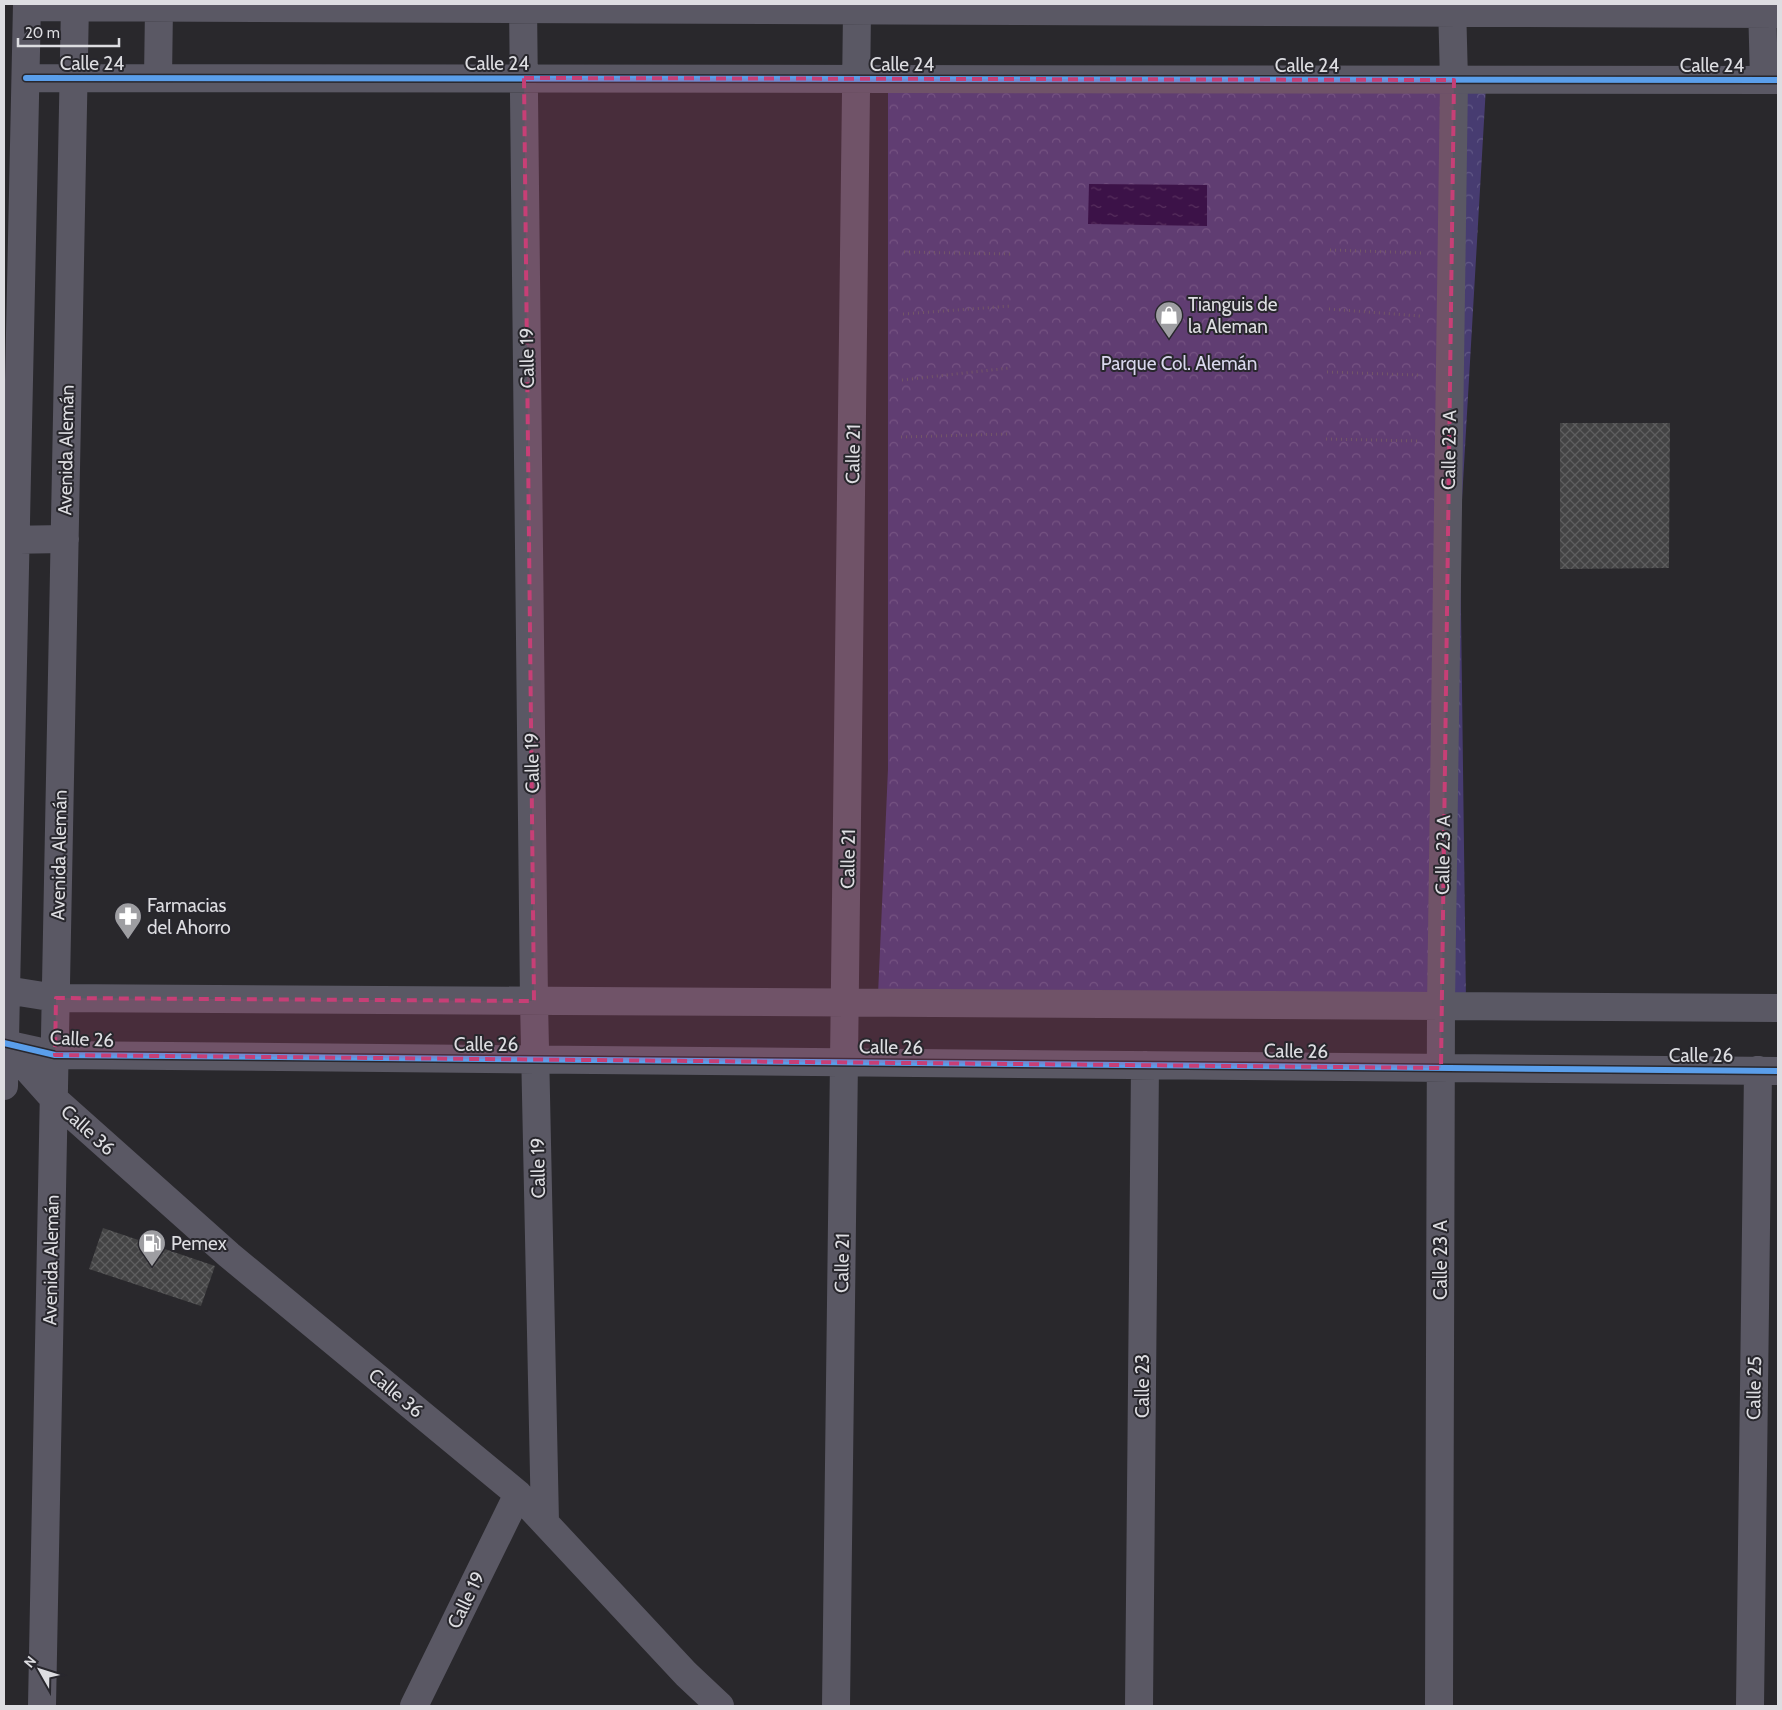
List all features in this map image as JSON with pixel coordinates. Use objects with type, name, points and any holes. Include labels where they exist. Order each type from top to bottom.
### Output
[{"type":"street","points":[[4,1086],[10,539],[27,6],[801,7],[857,11],[1130,8],[1767,11],[1771,80]]},
{"type":"street","name":"Avenida Alemán","points":[[42,1706],[75,6]]},
{"type":"street","points":[[158,78],[160,6]]},
{"type":"street","name":"Calle 19","points":[[523,6],[534,1000],[545,1522]]},
{"type":"street","name":"Calle 23 A","points":[[1439,1706],[1441,1006],[1454,80],[1452,9]]},
{"type":"street","name":"Calle 21","points":[[836,1706],[857,11]]},
{"type":"street","name":"Calle 24","points":[[26,78],[1771,80]]},
{"type":"street","points":[[10,539],[65,539]]},
{"type":"street","name":"Calle 26","points":[[5,989],[56,998],[1778,1008]]},
{"type":"street","name":"Calle 26","points":[[4,1043],[55,1055],[1768,1070]]},
{"type":"street","name":"Calle 36","points":[[4,1043],[54,1099],[229,1255],[518,1494],[686,1674],[720,1706]]},
{"type":"street","name":"Calle 23","points":[[1140,1706],[1145,1065]]},
{"type":"street","name":"Calle 25","points":[[1750,1706],[1768,1070]]},
{"type":"street","name":"Calle 19","points":[[414,1706],[518,1494]]},
{"type":"path","points":[[1330,250],[1423,253]]},
{"type":"path","points":[[904,252],[1012,254]]},
{"type":"path","points":[[903,314],[1011,306]]},
{"type":"path","points":[[1329,309],[1422,316]]},
{"type":"path","points":[[902,380],[1010,368]]},
{"type":"path","points":[[1327,372],[1422,375]]},
{"type":"path","points":[[901,437],[1008,434]]},
{"type":"path","points":[[1326,439],[1422,441]]},
{"type":"highlighted area","points":[[524,78],[1454,80],[1441,1068],[55,1055],[56,998],[534,1001]]},
{"type":"green space","name":"Parque Col. Alemán","points":[[888,67],[1487,69],[1460,534],[1466,1003],[878,995],[888,769]]},
{"type":"water","points":[[1089,184],[1207,185],[1207,226],[1088,224]]},
{"type":"building","points":[[1560,423],[1670,423],[1669,568],[1560,569]]},
{"type":"building","name":"Pemex","points":[[103,1228],[215,1266],[201,1306],[89,1269]]},
{"type":"cycle path","points":[[26,78],[1778,80]]},
{"type":"cycle path","points":[[4,1043],[55,1055],[1778,1071]]},
{"type":"place","name":"Tianguis de la Aleman","points":[[1169,339]]},
{"type":"place","name":"Farmacias del Ahorro","points":[[128,940]]},
{"type":"place","name":"Pemex","points":[[152,1267]]}]
